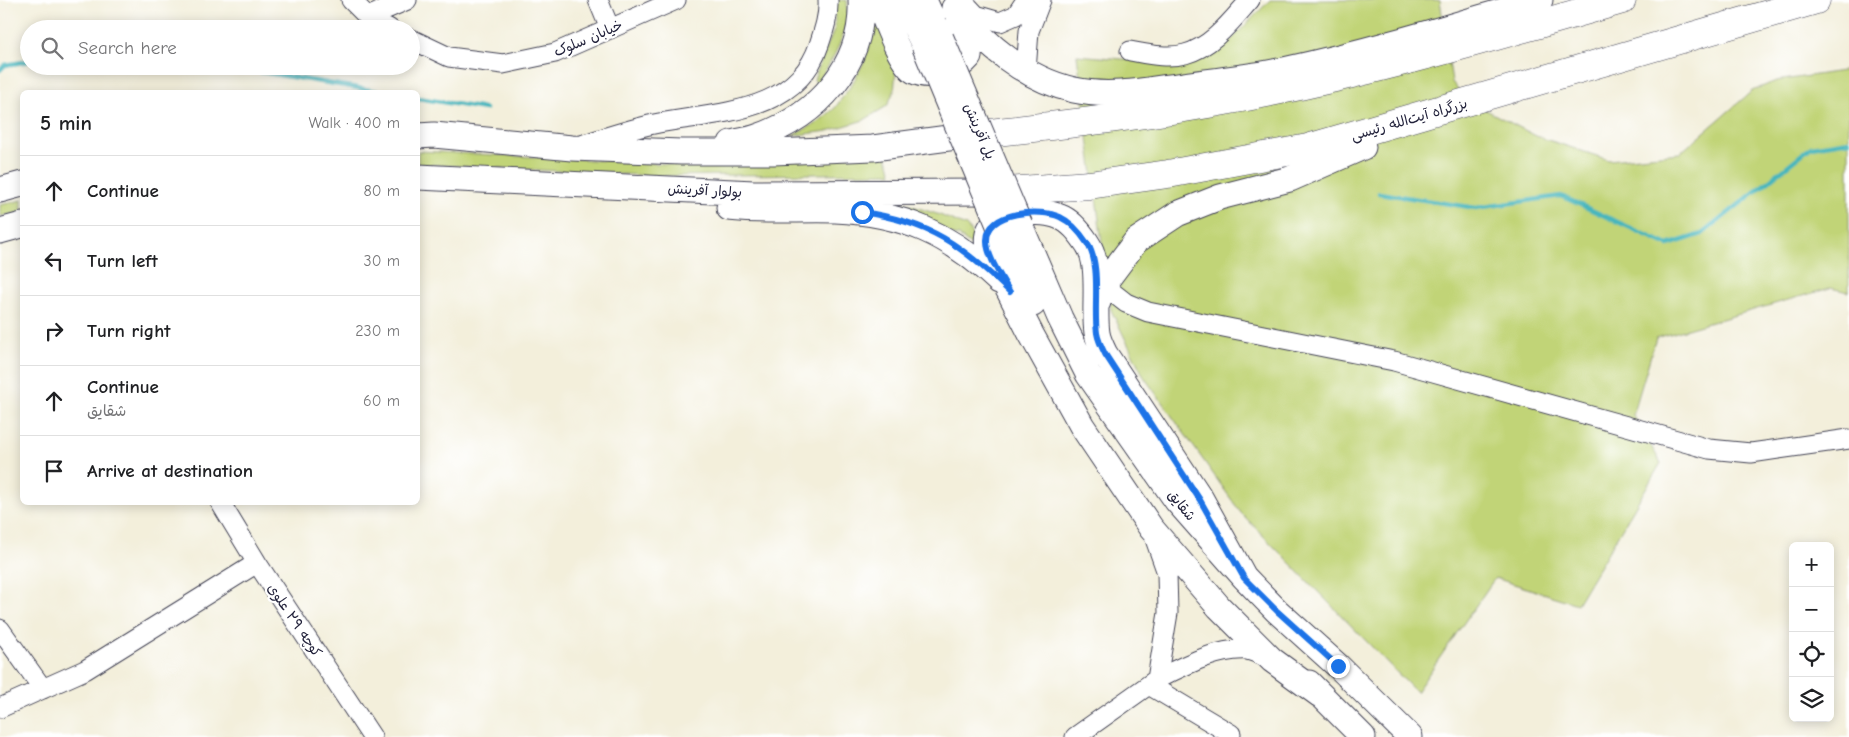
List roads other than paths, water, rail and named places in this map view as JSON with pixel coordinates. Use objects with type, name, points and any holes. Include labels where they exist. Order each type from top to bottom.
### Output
[{"type":"highway","points":[[971,135],[1199,106],[1355,74],[1475,43],[1622,0]]},
{"type":"highway","name":"بزرگراه آیت‌الله رئیسی","points":[[992,192],[1089,185],[1168,174],[1308,148],[1412,118],[1764,8],[1816,0]]},
{"type":"highway","points":[[1283,70],[1355,74]]},
{"type":"highway","points":[[1363,147],[1412,118]]},
{"type":"main road","points":[[681,152],[756,137],[789,123],[817,104],[848,64],[861,24],[861,0]]},
{"type":"main road","points":[[878,0],[904,61],[913,71],[925,75],[944,74],[961,66],[969,57],[970,45],[955,3]]},
{"type":"main road","points":[[902,0],[932,42]]},
{"type":"main road","points":[[924,0],[932,42]]},
{"type":"main road","points":[[955,3],[996,50],[1026,71],[1074,90],[1127,92],[1283,70],[1378,47],[1540,0]]},
{"type":"main road","name":"پل آفرینش","points":[[932,42],[1011,227]]},
{"type":"main road","points":[[420,136],[434,135],[572,148],[681,152],[773,152],[873,148],[971,135]]},
{"type":"main road","points":[[1244,578],[1200,500],[1105,354],[1097,335],[1095,312],[1103,285],[1136,241],[1177,214],[1220,197],[1290,179],[1363,147]]},
{"type":"main road","name":"بولوار آفرینش","points":[[420,177],[754,193],[992,192]]},
{"type":"main road","points":[[0,190],[20,185]]},
{"type":"main road","points":[[626,186],[689,202],[735,208],[766,211],[836,210],[875,214],[899,219],[918,225],[950,241],[987,270],[1010,292]]},
{"type":"main road","name":"شقایق","points":[[1095,312],[1095,265],[1088,244],[1074,227],[1061,217],[1043,212],[1024,213],[1003,218],[991,227],[986,239],[988,252],[1031,334],[1082,426],[1151,528],[1219,607],[1272,660],[1320,695]]},
{"type":"main road","points":[[0,231],[20,226]]},
{"type":"main road","name":"شقایق","points":[[1011,227],[1088,374],[1177,501],[1244,578],[1410,737]]},
{"type":"main road","name":"شقایق","points":[[1011,227],[1028,294],[1071,384],[1178,540],[1243,614],[1363,737]]},
{"type":"street","points":[[351,0],[374,20]]},
{"type":"street","points":[[368,17],[406,0]]},
{"type":"street","points":[[598,0],[610,29]]},
{"type":"street","name":"خیابان سلوک","points":[[420,43],[449,57],[503,64],[555,53],[676,0]]},
{"type":"street","points":[[572,148],[651,124],[736,111],[762,104],[784,92],[811,63],[823,34],[828,0]]},
{"type":"street","points":[[955,3],[976,15],[1000,22],[1016,16],[1026,0]]},
{"type":"street","points":[[1026,71],[1029,31],[1041,0]]},
{"type":"street","points":[[1130,51],[1160,56],[1185,54],[1210,42],[1250,0]]},
{"type":"street","points":[[1103,285],[1126,304],[1148,312],[1394,361],[1709,449],[1752,453],[1849,439]]},
{"type":"street","name":"کوچه ۲۹ علوی","points":[[222,505],[257,563],[372,737]]},
{"type":"street","points":[[1151,528],[1168,573],[1168,613],[1153,682]]},
{"type":"street","points":[[0,708],[85,670],[257,563]]},
{"type":"street","points":[[0,629],[43,689]]},
{"type":"street","points":[[1075,737],[1153,682],[1203,658],[1219,653],[1248,650],[1272,660]]},
{"type":"street","points":[[1153,682],[1232,734]]},
{"type":"waterway","points":[[0,70],[5,65],[20,62]]},
{"type":"waterway","points":[[279,75],[370,90]]},
{"type":"waterway","points":[[420,98],[485,109]]},
{"type":"waterway","points":[[1379,193],[1476,208],[1561,196],[1668,245],[1702,234],[1811,147],[1849,141]]}]
